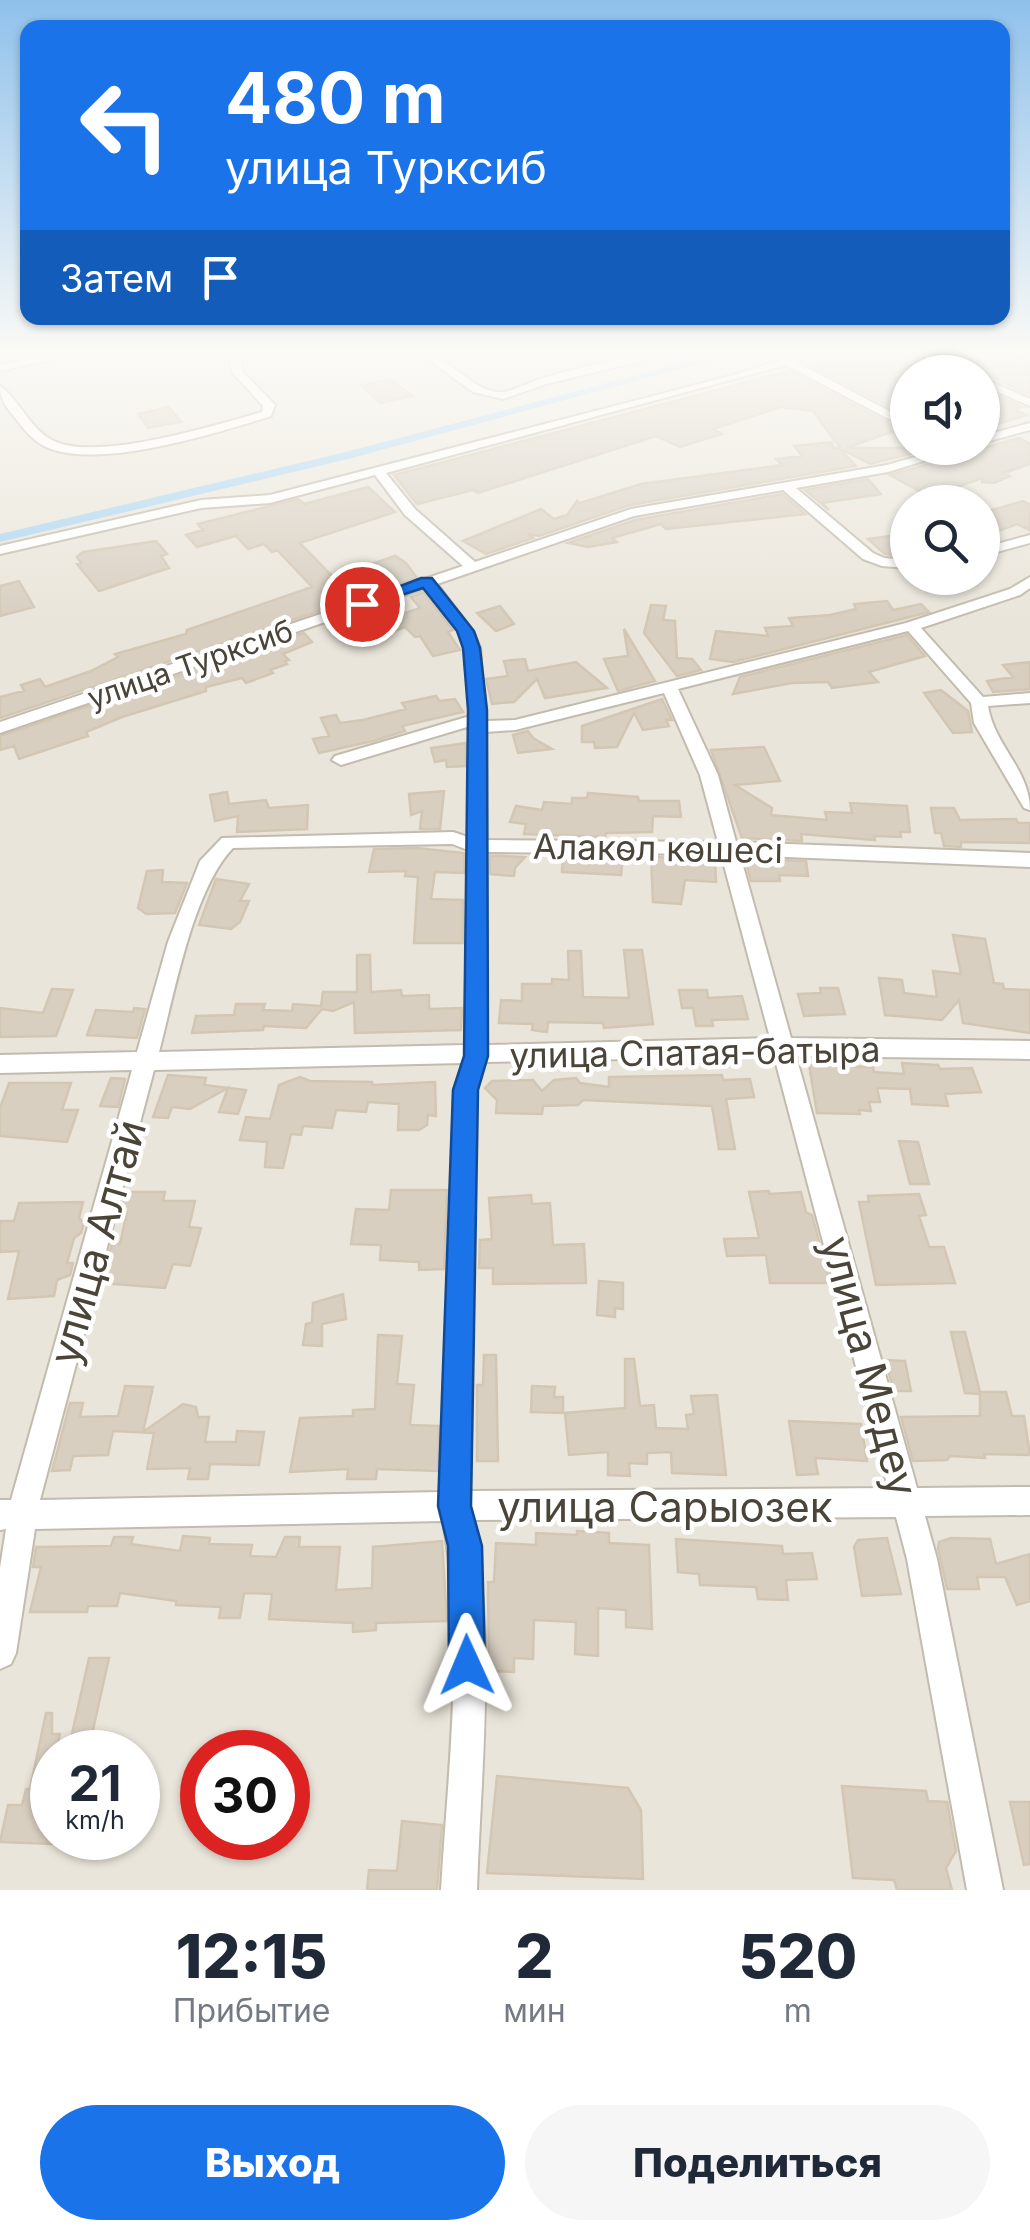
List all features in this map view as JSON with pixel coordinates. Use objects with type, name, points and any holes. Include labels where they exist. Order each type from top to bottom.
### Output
[{"type":"street","points":[[49,443],[70,451],[132,443]]},
{"type":"street","points":[[0,550],[201,504],[270,498],[483,443]]},
{"type":"street","name":"улица Турксиб","points":[[0,728],[631,514],[897,465]]},
{"type":"street","points":[[378,471],[410,512],[473,567]]},
{"type":"street","points":[[785,484],[868,556],[890,563]]},
{"type":"street","points":[[1000,548],[1030,540]]},
{"type":"street","points":[[427,581],[466,631],[472,648],[476,723],[476,1056],[465,1090],[454,1506],[465,1546],[467,1665],[459,1890]]},
{"type":"street","points":[[340,760],[476,723],[515,724],[670,688],[911,626],[1015,592],[1030,581]]},
{"type":"street","points":[[911,626],[979,702],[982,723],[1030,804]]},
{"type":"street","name":"улица Медеу","points":[[670,688],[709,775],[922,1559],[985,1890]]},
{"type":"street","points":[[979,702],[1030,698]]},
{"type":"street","name":"Алакөл көшесі","points":[[228,842],[452,838],[475,846],[728,848],[1030,860]]},
{"type":"street","name":"улица Алтай","points":[[0,1654],[20,1540],[11,1516],[195,892],[209,861],[228,842]]},
{"type":"street","name":"улица Спатая-батыра","points":[[0,1064],[785,1047],[1030,1050]]},
{"type":"street","name":"улица Сарыозек","points":[[11,1516],[454,1506],[1030,1501]]},
{"type":"shaded area","points":[[0,443],[890,443],[890,465],[1000,465],[1000,443],[1030,443],[1030,1890],[0,1890]]},
{"type":"building","points":[[515,443],[634,443],[478,493],[473,490],[417,504],[394,475]]},
{"type":"building","points":[[832,443],[856,466],[630,505],[539,536],[528,534],[533,538],[486,554],[463,541],[541,509],[554,519],[567,515],[577,501],[641,484],[782,465],[776,459],[802,456],[794,446]]},
{"type":"building","points":[[837,443],[860,443],[846,448],[890,448],[890,459],[870,464]]},
{"type":"building","points":[[1000,443],[1030,444],[1030,464],[1004,473],[1010,476],[994,483],[982,482],[982,478],[963,485],[908,485],[890,475],[925,465],[1000,465]]},
{"type":"building","points":[[868,479],[881,494],[822,503],[829,510],[805,490]]},
{"type":"building","points":[[368,487],[395,512],[300,543],[338,582],[377,568],[372,564],[395,556],[417,578],[0,718],[0,697],[24,691],[21,685],[40,679],[45,687],[91,671],[118,657],[115,654],[186,634],[187,630],[312,587],[277,550],[272,552],[264,544],[248,549],[236,536],[197,547],[186,535],[203,530],[198,524],[298,499],[305,504]]},
{"type":"building","points":[[782,494],[805,514],[666,529],[661,524],[612,538],[617,542],[588,547],[568,543],[635,520]]},
{"type":"building","points":[[1023,501],[1030,505],[1030,530],[1017,524],[1000,530],[1000,508]]},
{"type":"building","points":[[890,536],[890,554],[885,554],[868,539]]},
{"type":"building","points":[[156,541],[167,554],[161,556],[169,568],[99,591],[77,564],[81,563],[77,557],[83,552]]},
{"type":"building","points":[[19,581],[34,607],[0,616],[0,586]]},
{"type":"building","points":[[424,592],[453,630],[448,632],[460,650],[433,656],[420,636],[415,637],[405,627],[362,643],[340,621],[379,608],[390,618],[420,608],[411,597]]},
{"type":"building","points":[[887,601],[893,610],[921,604],[929,612],[733,662],[710,659],[716,631],[768,636],[765,628],[793,626],[789,618],[830,615],[856,609],[854,604]]},
{"type":"building","points":[[651,605],[666,606],[663,620],[675,621],[677,658],[692,659],[701,670],[677,676],[644,633]]},
{"type":"building","points":[[500,606],[514,624],[496,631],[477,613]]},
{"type":"building","points":[[624,629],[655,681],[618,691],[604,659],[628,656]]},
{"type":"building","points":[[304,633],[312,642],[283,654],[289,660],[285,661],[287,664],[270,670],[273,673],[246,683],[242,678],[206,687],[206,691],[122,717],[86,732],[88,736],[19,759],[14,746],[0,750],[0,736]]},
{"type":"building","points":[[907,635],[925,656],[869,672],[878,682],[832,688],[828,682],[792,683],[733,694],[740,677]]},
{"type":"building","points":[[525,659],[528,671],[576,662],[607,688],[545,698],[537,679],[514,702],[492,704],[486,679],[508,676],[504,661]]},
{"type":"building","points":[[1030,662],[1030,689],[993,692],[987,681],[1013,677],[1003,665]]},
{"type":"building","points":[[941,690],[968,711],[972,732],[953,733],[924,693]]},
{"type":"building","points":[[436,696],[439,701],[455,699],[463,712],[402,726],[405,731],[373,741],[319,753],[313,739],[329,736],[321,718],[336,715],[340,723],[363,720],[406,709],[402,703]]},
{"type":"building","points":[[662,699],[672,720],[666,720],[669,726],[643,730],[634,713],[617,747],[595,748],[594,742],[582,742],[582,726]]},
{"type":"building","points":[[528,731],[552,749],[518,753],[513,735]]},
{"type":"building","points":[[466,743],[466,766],[447,767],[446,760],[435,762],[431,748]]},
{"type":"building","points":[[764,747],[780,781],[735,785],[772,808],[771,815],[827,820],[825,812],[852,813],[850,803],[907,806],[910,832],[900,832],[901,837],[874,836],[875,840],[801,834],[802,841],[742,838],[711,750]]},
{"type":"building","points":[[444,791],[440,829],[420,829],[422,811],[411,815],[409,794]]},
{"type":"building","points":[[227,792],[229,804],[266,800],[269,808],[308,805],[307,829],[237,832],[238,816],[215,821],[210,795]]},
{"type":"building","points":[[588,793],[638,797],[639,801],[679,801],[681,817],[653,816],[652,832],[606,833],[605,837],[524,834],[526,824],[510,822],[516,806],[542,810],[544,802],[572,804],[572,798],[587,798]]},
{"type":"building","points":[[931,808],[954,808],[960,820],[1016,819],[1018,823],[1030,823],[1030,843],[961,842],[961,847],[944,846],[941,833],[935,833]]},
{"type":"building","points":[[374,849],[464,853],[464,873],[435,872],[431,899],[463,900],[463,943],[414,943],[418,877],[405,876],[406,871],[369,872]]},
{"type":"building","points":[[490,856],[525,857],[515,868],[514,876],[490,874]]},
{"type":"building","points":[[563,856],[623,857],[621,875],[562,872]]},
{"type":"building","points":[[651,857],[715,859],[716,882],[685,880],[681,904],[653,902]]},
{"type":"building","points":[[745,859],[806,861],[808,876],[779,875],[780,881],[751,881]]},
{"type":"building","points":[[163,870],[162,882],[187,883],[175,913],[146,914],[138,908],[147,871]]},
{"type":"building","points":[[216,879],[249,884],[240,901],[249,901],[240,922],[231,929],[199,925]]},
{"type":"building","points":[[953,935],[985,939],[994,983],[1003,984],[1004,989],[1030,990],[1030,1033],[963,1023],[959,1000],[942,1020],[885,1015],[879,978],[902,980],[904,993],[937,997],[933,971],[961,974]]},
{"type":"building","points":[[624,950],[642,950],[653,1024],[604,1028],[603,1023],[548,1022],[547,1032],[532,1030],[533,1024],[499,1023],[501,1000],[522,1001],[522,984],[569,980],[568,951],[581,951],[583,997],[629,998]]},
{"type":"building","points":[[357,955],[370,955],[371,992],[401,990],[402,996],[429,995],[429,1009],[462,1008],[461,1030],[355,1033],[354,1002],[333,1011],[322,1009],[306,1028],[264,1026],[263,1030],[192,1033],[196,1016],[234,1015],[236,1004],[265,1004],[263,1010],[292,1011],[293,1004],[321,1006],[323,992],[357,992]]},
{"type":"building","points":[[820,988],[838,988],[845,1014],[804,1016],[798,994],[821,993]]},
{"type":"building","points":[[52,989],[73,990],[56,1036],[0,1037],[0,1008],[43,1013]]},
{"type":"building","points":[[679,990],[707,990],[708,998],[742,996],[748,1019],[712,1020],[713,1026],[696,1026],[693,1008],[682,1008]]},
{"type":"building","points":[[134,1008],[145,1009],[137,1038],[87,1035],[96,1010],[133,1012]]},
{"type":"building","points":[[902,1063],[938,1065],[940,1069],[972,1068],[981,1092],[945,1094],[948,1106],[912,1104],[910,1089],[877,1088],[880,1102],[869,1102],[871,1111],[817,1113],[809,1065],[873,1067],[874,1072],[904,1074]]},
{"type":"building","points":[[168,1075],[206,1078],[204,1085],[246,1090],[238,1114],[219,1112],[228,1088],[190,1109],[172,1107],[168,1118],[153,1117]]},
{"type":"building","points":[[722,1075],[723,1080],[750,1079],[754,1097],[726,1099],[735,1149],[719,1149],[712,1106],[583,1100],[578,1105],[543,1106],[542,1114],[496,1113],[497,1100],[485,1088],[492,1081],[533,1080],[542,1091],[554,1080],[576,1078],[580,1083],[609,1087],[609,1077]]},
{"type":"building","points":[[300,1077],[372,1085],[435,1082],[436,1116],[428,1115],[427,1125],[419,1130],[398,1130],[399,1104],[368,1102],[366,1112],[336,1110],[332,1128],[303,1126],[301,1135],[291,1134],[283,1168],[265,1167],[267,1142],[240,1140],[246,1117],[270,1119],[279,1085]]},
{"type":"building","points":[[111,1078],[125,1079],[118,1107],[100,1106]]},
{"type":"building","points":[[9,1083],[71,1083],[62,1110],[78,1110],[67,1142],[0,1136],[0,1108]]},
{"type":"building","points":[[899,1141],[918,1142],[929,1184],[910,1184]]},
{"type":"building","points":[[391,1190],[447,1190],[444,1269],[419,1270],[419,1262],[380,1260],[381,1245],[351,1244],[356,1209],[389,1210]]},
{"type":"building","points":[[126,1192],[165,1192],[163,1201],[195,1201],[189,1227],[201,1228],[190,1266],[173,1264],[165,1288],[102,1283],[112,1243],[120,1244],[127,1212],[120,1212]]},
{"type":"building","points":[[749,1192],[801,1192],[806,1212],[812,1215],[830,1283],[770,1283],[766,1255],[727,1256],[724,1239],[759,1238]]},
{"type":"building","points":[[919,1194],[926,1215],[919,1216],[929,1247],[944,1247],[955,1283],[876,1285],[859,1202],[869,1202],[868,1196]]},
{"type":"building","points":[[531,1195],[532,1204],[550,1203],[553,1245],[584,1244],[586,1283],[493,1284],[493,1268],[479,1268],[480,1240],[492,1239],[489,1198]]},
{"type":"building","points":[[83,1202],[79,1218],[84,1223],[81,1233],[74,1238],[67,1263],[73,1263],[70,1275],[57,1280],[54,1296],[8,1299],[19,1251],[0,1252],[0,1221],[14,1221],[19,1203]]},
{"type":"building","points":[[599,1281],[623,1283],[623,1309],[615,1308],[615,1317],[597,1315]]},
{"type":"building","points":[[343,1294],[346,1319],[322,1324],[322,1346],[303,1345],[306,1324],[312,1322],[313,1303]]},
{"type":"building","points":[[951,1332],[965,1332],[980,1392],[1006,1392],[1012,1416],[1024,1416],[1030,1455],[984,1454],[985,1458],[950,1456],[947,1460],[913,1461],[901,1417],[980,1416],[980,1394],[965,1393]]},
{"type":"building","points":[[378,1335],[402,1336],[397,1384],[414,1385],[410,1425],[439,1426],[438,1471],[377,1469],[376,1479],[347,1479],[348,1469],[290,1472],[300,1418],[353,1416],[353,1410],[375,1409]]},
{"type":"building","points":[[484,1355],[496,1355],[498,1461],[477,1461],[477,1385],[483,1385]]},
{"type":"building","points":[[625,1359],[634,1359],[640,1406],[654,1405],[656,1428],[688,1429],[686,1415],[694,1414],[691,1396],[717,1395],[726,1475],[672,1473],[671,1452],[647,1453],[647,1464],[629,1463],[630,1476],[608,1475],[608,1452],[569,1455],[565,1413],[625,1408]]},
{"type":"building","points":[[885,1360],[905,1361],[911,1391],[894,1391]]},
{"type":"building","points":[[125,1386],[153,1387],[143,1432],[183,1404],[196,1407],[198,1417],[209,1417],[205,1442],[236,1442],[237,1431],[264,1432],[259,1465],[210,1464],[208,1479],[188,1479],[190,1468],[147,1469],[154,1433],[113,1431],[108,1455],[73,1456],[70,1470],[52,1471],[70,1403],[83,1403],[80,1417],[118,1416]]},
{"type":"building","points":[[532,1386],[555,1387],[554,1397],[563,1397],[563,1413],[531,1412]]},
{"type":"building","points":[[789,1421],[861,1424],[867,1461],[815,1458],[818,1474],[797,1475]]},
{"type":"building","points":[[577,1531],[609,1533],[609,1543],[649,1545],[652,1629],[626,1627],[626,1610],[598,1608],[598,1656],[575,1654],[576,1622],[534,1620],[533,1659],[514,1658],[514,1672],[489,1671],[488,1582],[494,1582],[496,1543],[536,1545],[536,1533],[577,1535]]},
{"type":"building","points":[[183,1536],[210,1538],[209,1544],[252,1545],[250,1556],[276,1557],[285,1537],[300,1537],[299,1547],[340,1547],[336,1590],[372,1588],[373,1547],[442,1541],[447,1621],[376,1623],[376,1630],[353,1632],[353,1623],[269,1619],[272,1594],[244,1593],[240,1618],[219,1618],[221,1607],[176,1605],[176,1601],[120,1593],[117,1606],[88,1606],[87,1612],[30,1612],[41,1567],[33,1567],[36,1547],[111,1546],[114,1537],[133,1537],[131,1544],[180,1551]]},
{"type":"building","points":[[887,1538],[901,1594],[862,1596],[854,1547],[858,1540]]},
{"type":"building","points":[[951,1538],[990,1539],[996,1564],[1030,1554],[1030,1601],[1017,1605],[1005,1577],[977,1577],[979,1589],[947,1589],[938,1548],[939,1542]]},
{"type":"building","points":[[676,1539],[782,1546],[783,1554],[812,1553],[817,1579],[786,1580],[788,1600],[758,1599],[756,1587],[700,1585],[699,1574],[678,1572]]},
{"type":"building","points":[[89,1658],[109,1658],[93,1730],[73,1730]]},
{"type":"building","points":[[46,1713],[52,1713],[52,1730],[42,1730]]},
{"type":"building","points":[[497,1776],[628,1788],[641,1810],[643,1879],[487,1873]]},
{"type":"building","points":[[842,1786],[926,1791],[928,1801],[947,1802],[956,1851],[946,1868],[952,1890],[897,1890],[894,1880],[853,1878]]},
{"type":"building","points":[[26,1789],[30,1789],[30,1843],[0,1842],[8,1805],[22,1805]]},
{"type":"building","points":[[1010,1802],[1030,1802],[1030,1864],[1024,1865]]},
{"type":"building","points":[[402,1821],[442,1825],[437,1890],[367,1890],[369,1870],[397,1871]]},
{"type":"waterway","points":[[0,538],[393,443]]},
{"type":"route","points":[[362,604],[427,581],[466,631],[472,648],[471,669],[478,710],[476,1056],[465,1090],[454,1506],[465,1546],[467,1665]]}]
